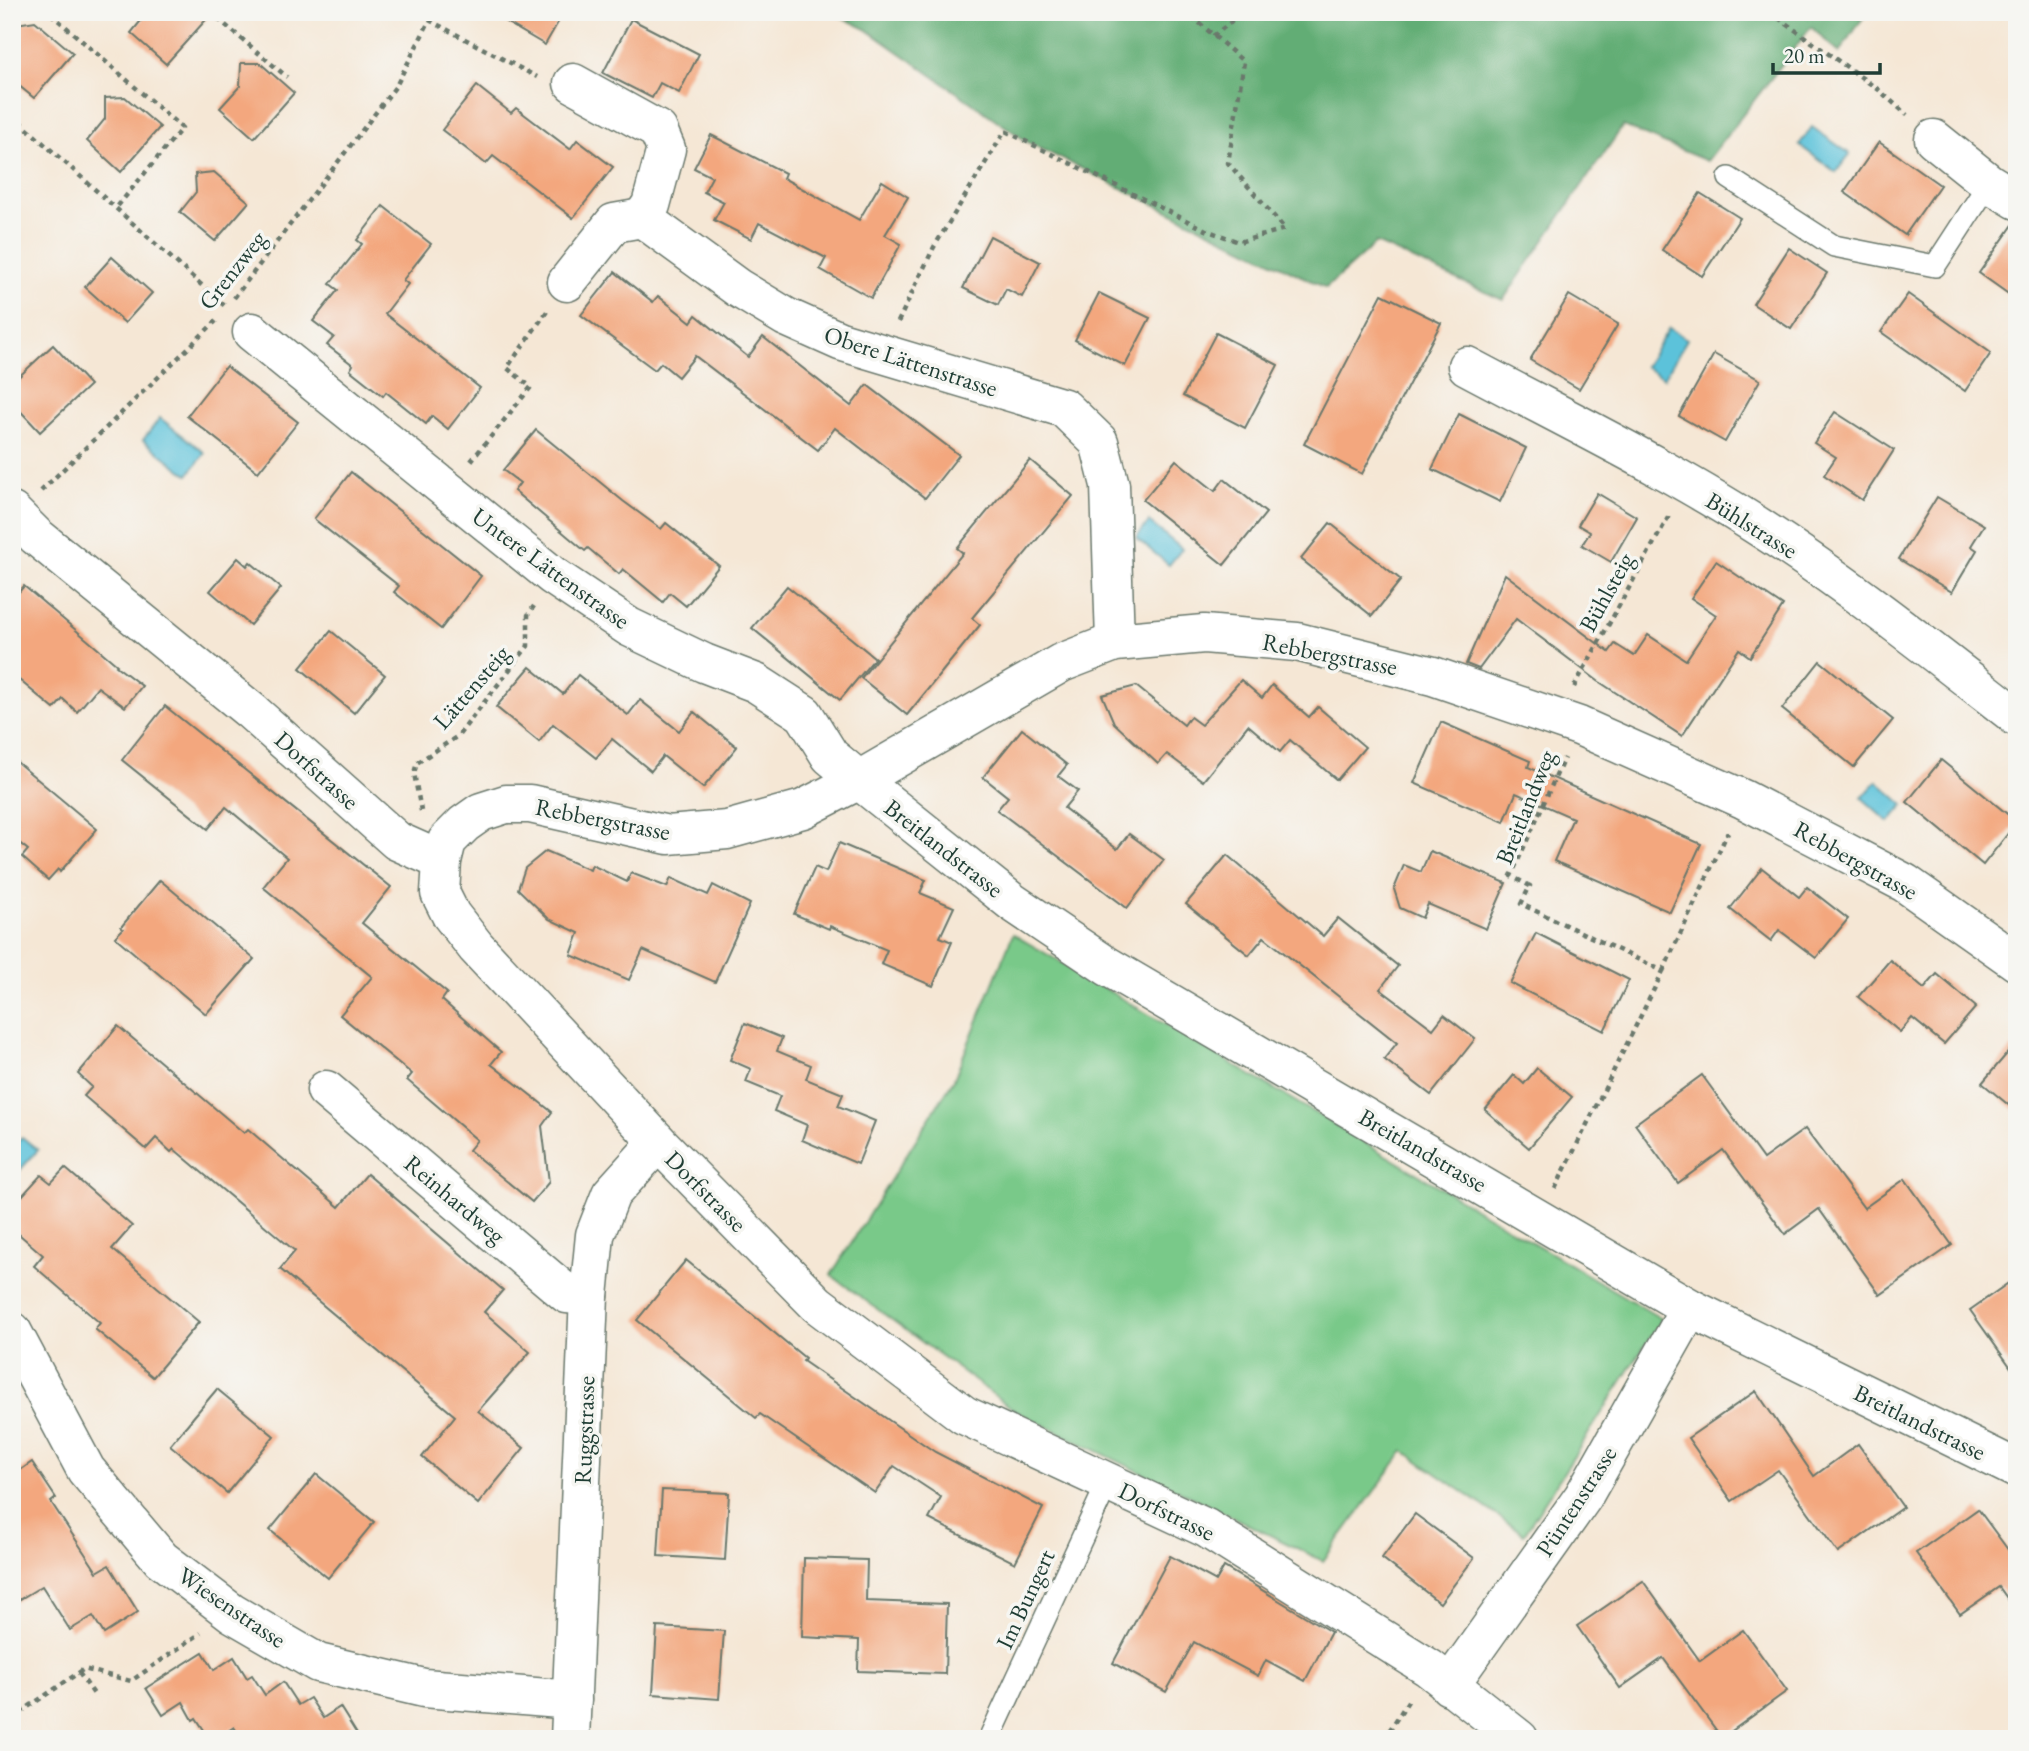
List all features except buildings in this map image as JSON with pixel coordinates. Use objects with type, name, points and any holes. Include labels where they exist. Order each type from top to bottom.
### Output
[{"type":"street","points":[[567,282],[614,223],[642,218],[651,205],[666,149],[658,130],[573,83]]},
{"type":"street","points":[[1934,139],[2003,192]]},
{"type":"street","name":"Obere Lättenstrasse","points":[[642,218],[738,288],[786,317],[841,341],[1064,408],[1099,442],[1110,485],[1115,642]]},
{"type":"street","name":"Untere Lättenstrasse","points":[[240,320],[446,492],[554,576],[629,626],[704,663],[756,683],[804,714],[830,756],[859,780]]},
{"type":"street","name":"Bühlstrasse","points":[[1466,366],[1686,483],[1771,535],[1853,590],[2017,717]]},
{"type":"street","name":"Dorfstrasse","points":[[15,515],[36,536],[251,711],[397,841],[444,851],[440,893],[451,915],[485,957],[658,1142],[817,1304],[964,1415],[1206,1528],[1439,1677],[1519,1739]]},
{"type":"street","name":"Rebbergstrasse","points":[[444,851],[464,824],[481,812],[506,804],[530,804],[668,835],[727,830],[803,809],[859,780],[1061,663],[1115,642],[1204,634],[1297,642],[1433,676],[1568,722],[1743,799],[1905,883],[2017,962]]},
{"type":"street","name":"Breitlandstrasse","points":[[859,780],[1012,902],[1107,966],[1690,1308],[2017,1469]]},
{"type":"street","name":"Reinhardweg","points":[[326,1090],[567,1294],[589,1296]]},
{"type":"street","name":"Ruggstrasse","points":[[570,1739],[589,1296],[595,1235],[611,1194],[658,1142]]},
{"type":"street","name":"Püntenstrasse","points":[[1439,1677],[1583,1497],[1690,1308]]},
{"type":"street","name":"Wiesenstrasse","points":[[12,1331],[86,1470],[161,1559],[232,1613],[318,1663],[424,1688],[572,1700]]},
{"type":"lane","points":[[1729,178],[1834,246],[1935,266],[2003,192]]},
{"type":"lane","name":"Im Bungert","points":[[989,1739],[1108,1482]]},
{"type":"path","points":[[40,12],[50,13],[182,128],[116,208]]},
{"type":"path","points":[[210,12],[287,77]]},
{"type":"path","name":"Grenzweg","points":[[15,515],[218,320],[240,320],[396,86],[434,12]]},
{"type":"path","points":[[882,354],[934,247],[1005,131],[1206,230],[1239,242],[1284,229],[1228,163],[1244,62],[1186,12]]},
{"type":"path","points":[[1213,36],[1244,12]]},
{"type":"path","points":[[1770,12],[1879,90]]},
{"type":"path","points":[[429,20],[568,93],[573,83]]},
{"type":"path","points":[[12,115],[240,320]]},
{"type":"path","points":[[446,492],[531,387],[507,368],[567,282]]},
{"type":"path","name":"Bühlsteig","points":[[1568,722],[1686,483]]},
{"type":"path","name":"Lättensteig","points":[[444,851],[424,831],[414,773],[417,763],[458,736],[528,646],[528,615],[554,576]]},
{"type":"path","name":"Breitlandweg","points":[[1568,722],[1511,877],[1530,886],[1521,904],[1663,971]]},
{"type":"path","points":[[1539,1218],[1581,1141],[1743,799]]},
{"type":"path","points":[[12,1718],[84,1670],[131,1681],[232,1613]]},
{"type":"path","points":[[79,1673],[96,1697]]},
{"type":"path","points":[[1384,1739],[1439,1677]]},
{"type":"green space","points":[[831,12],[1867,12],[1839,53],[1811,27],[1707,161],[1623,126],[1503,300],[1376,243],[1326,288],[1029,143],[866,29]]},
{"type":"green space","points":[[1013,934],[1662,1319],[1524,1534],[1404,1451],[1323,1561],[1017,1412],[831,1275],[954,1079]]},
{"type":"water","points":[[1812,127],[1850,154],[1836,172],[1799,145]]},
{"type":"water","points":[[1669,328],[1687,339],[1664,378],[1645,367]]},
{"type":"water","points":[[160,418],[205,453],[188,475],[143,440]]},
{"type":"water","points":[[1149,522],[1182,549],[1169,565],[1136,538]]},
{"type":"water","points":[[1877,781],[1904,805],[1889,822],[1862,798]]},
{"type":"water","points":[[22,1137],[38,1150],[12,1179],[12,1148]]}]
